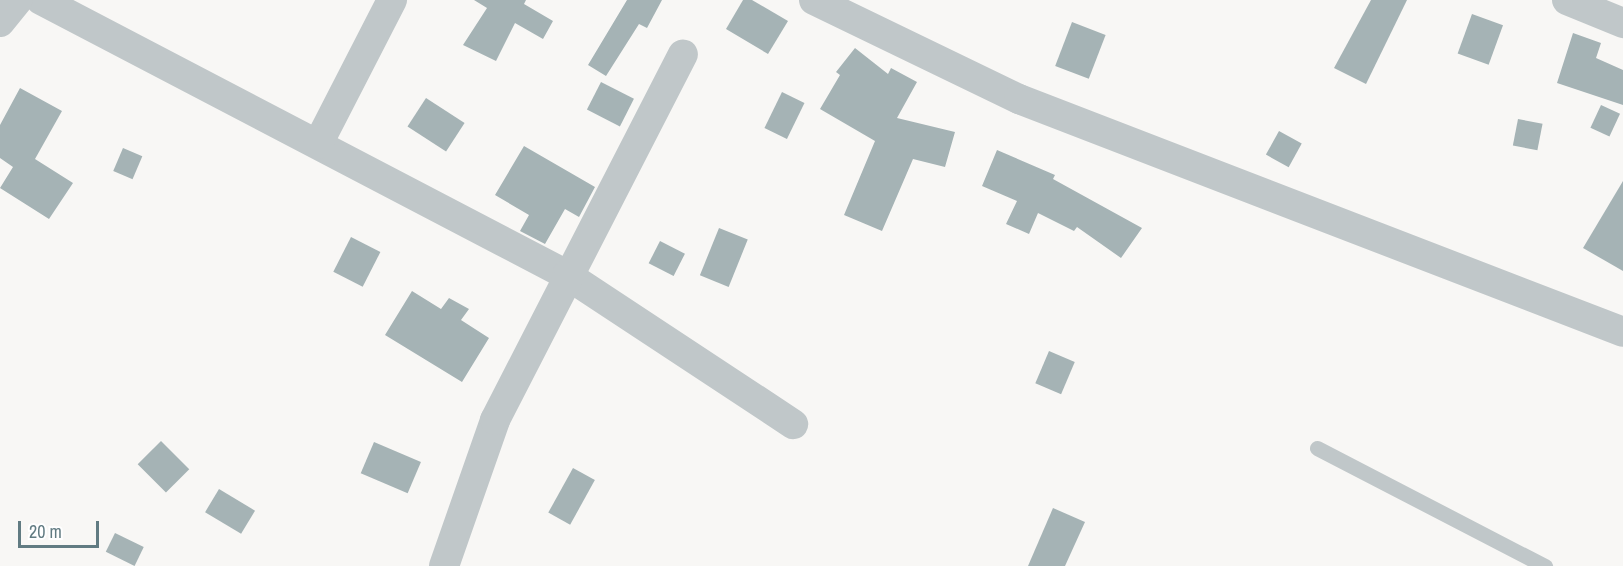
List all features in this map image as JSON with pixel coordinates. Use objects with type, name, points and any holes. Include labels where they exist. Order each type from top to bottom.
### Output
[{"type":"street","points":[[0,22],[18,0]]},
{"type":"street","points":[[41,0],[567,276],[793,424]]},
{"type":"street","points":[[318,144],[392,0]]},
{"type":"street","points":[[814,0],[1019,99],[1623,332]]},
{"type":"street","points":[[1568,0],[1623,23]]},
{"type":"street","points":[[444,566],[495,420],[683,54]]},
{"type":"lane","points":[[1317,448],[1545,566]]},
{"type":"building","points":[[474,0],[526,0],[524,4],[553,21],[543,39],[515,23],[496,61],[463,45],[487,8]]},
{"type":"building","points":[[627,0],[662,0],[647,28],[639,24],[606,76],[588,65]]},
{"type":"building","points":[[743,0],[752,0],[788,21],[768,54],[726,29]]},
{"type":"building","points":[[1371,0],[1407,0],[1366,84],[1334,68]]},
{"type":"building","points":[[1472,14],[1503,25],[1489,65],[1458,53]]},
{"type":"building","points":[[1072,22],[1106,35],[1089,79],[1055,66]]},
{"type":"building","points":[[1573,33],[1601,43],[1596,58],[1623,70],[1623,105],[1557,83]]},
{"type":"building","points":[[855,48],[888,74],[891,68],[917,82],[897,118],[955,132],[945,167],[913,159],[882,231],[844,215],[875,141],[820,109],[840,75],[836,72]]},
{"type":"building","points":[[601,82],[634,99],[620,126],[587,110]]},
{"type":"building","points":[[20,88],[62,111],[35,159],[73,183],[49,219],[0,188],[13,167],[0,158],[0,125]]},
{"type":"building","points":[[782,92],[804,103],[787,139],[764,128]]},
{"type":"building","points":[[426,98],[465,123],[446,152],[407,127]]},
{"type":"building","points":[[1601,105],[1620,114],[1609,137],[1590,128]]},
{"type":"building","points":[[1518,119],[1543,124],[1537,150],[1513,146]]},
{"type":"building","points":[[1279,131],[1302,144],[1289,167],[1266,155]]},
{"type":"building","points":[[524,146],[595,187],[579,217],[565,209],[545,244],[520,231],[529,215],[495,195]]},
{"type":"building","points":[[123,148],[142,156],[133,179],[113,171]]},
{"type":"building","points":[[997,150],[1055,175],[1053,179],[1142,228],[1121,258],[1077,227],[1074,231],[1038,213],[1029,234],[1006,224],[1017,201],[982,186]]},
{"type":"building","points":[[1623,181],[1623,271],[1583,248]]},
{"type":"building","points":[[719,228],[748,240],[729,287],[700,275]]},
{"type":"building","points":[[351,237],[380,252],[363,287],[333,272]]},
{"type":"building","points":[[660,241],[685,254],[674,276],[649,263]]},
{"type":"building","points":[[412,291],[441,309],[449,298],[469,309],[461,320],[489,338],[462,382],[385,335]]},
{"type":"building","points":[[1049,351],[1075,362],[1061,394],[1035,383]]},
{"type":"building","points":[[161,441],[189,469],[166,493],[138,464]]},
{"type":"building","points":[[374,442],[421,462],[408,493],[361,473]]},
{"type":"building","points":[[573,468],[595,480],[570,525],[548,513]]},
{"type":"building","points":[[219,489],[255,511],[241,534],[205,512]]},
{"type":"building","points":[[1053,508],[1085,522],[1065,566],[1028,566]]},
{"type":"building","points":[[115,533],[144,547],[135,566],[106,552]]}]
